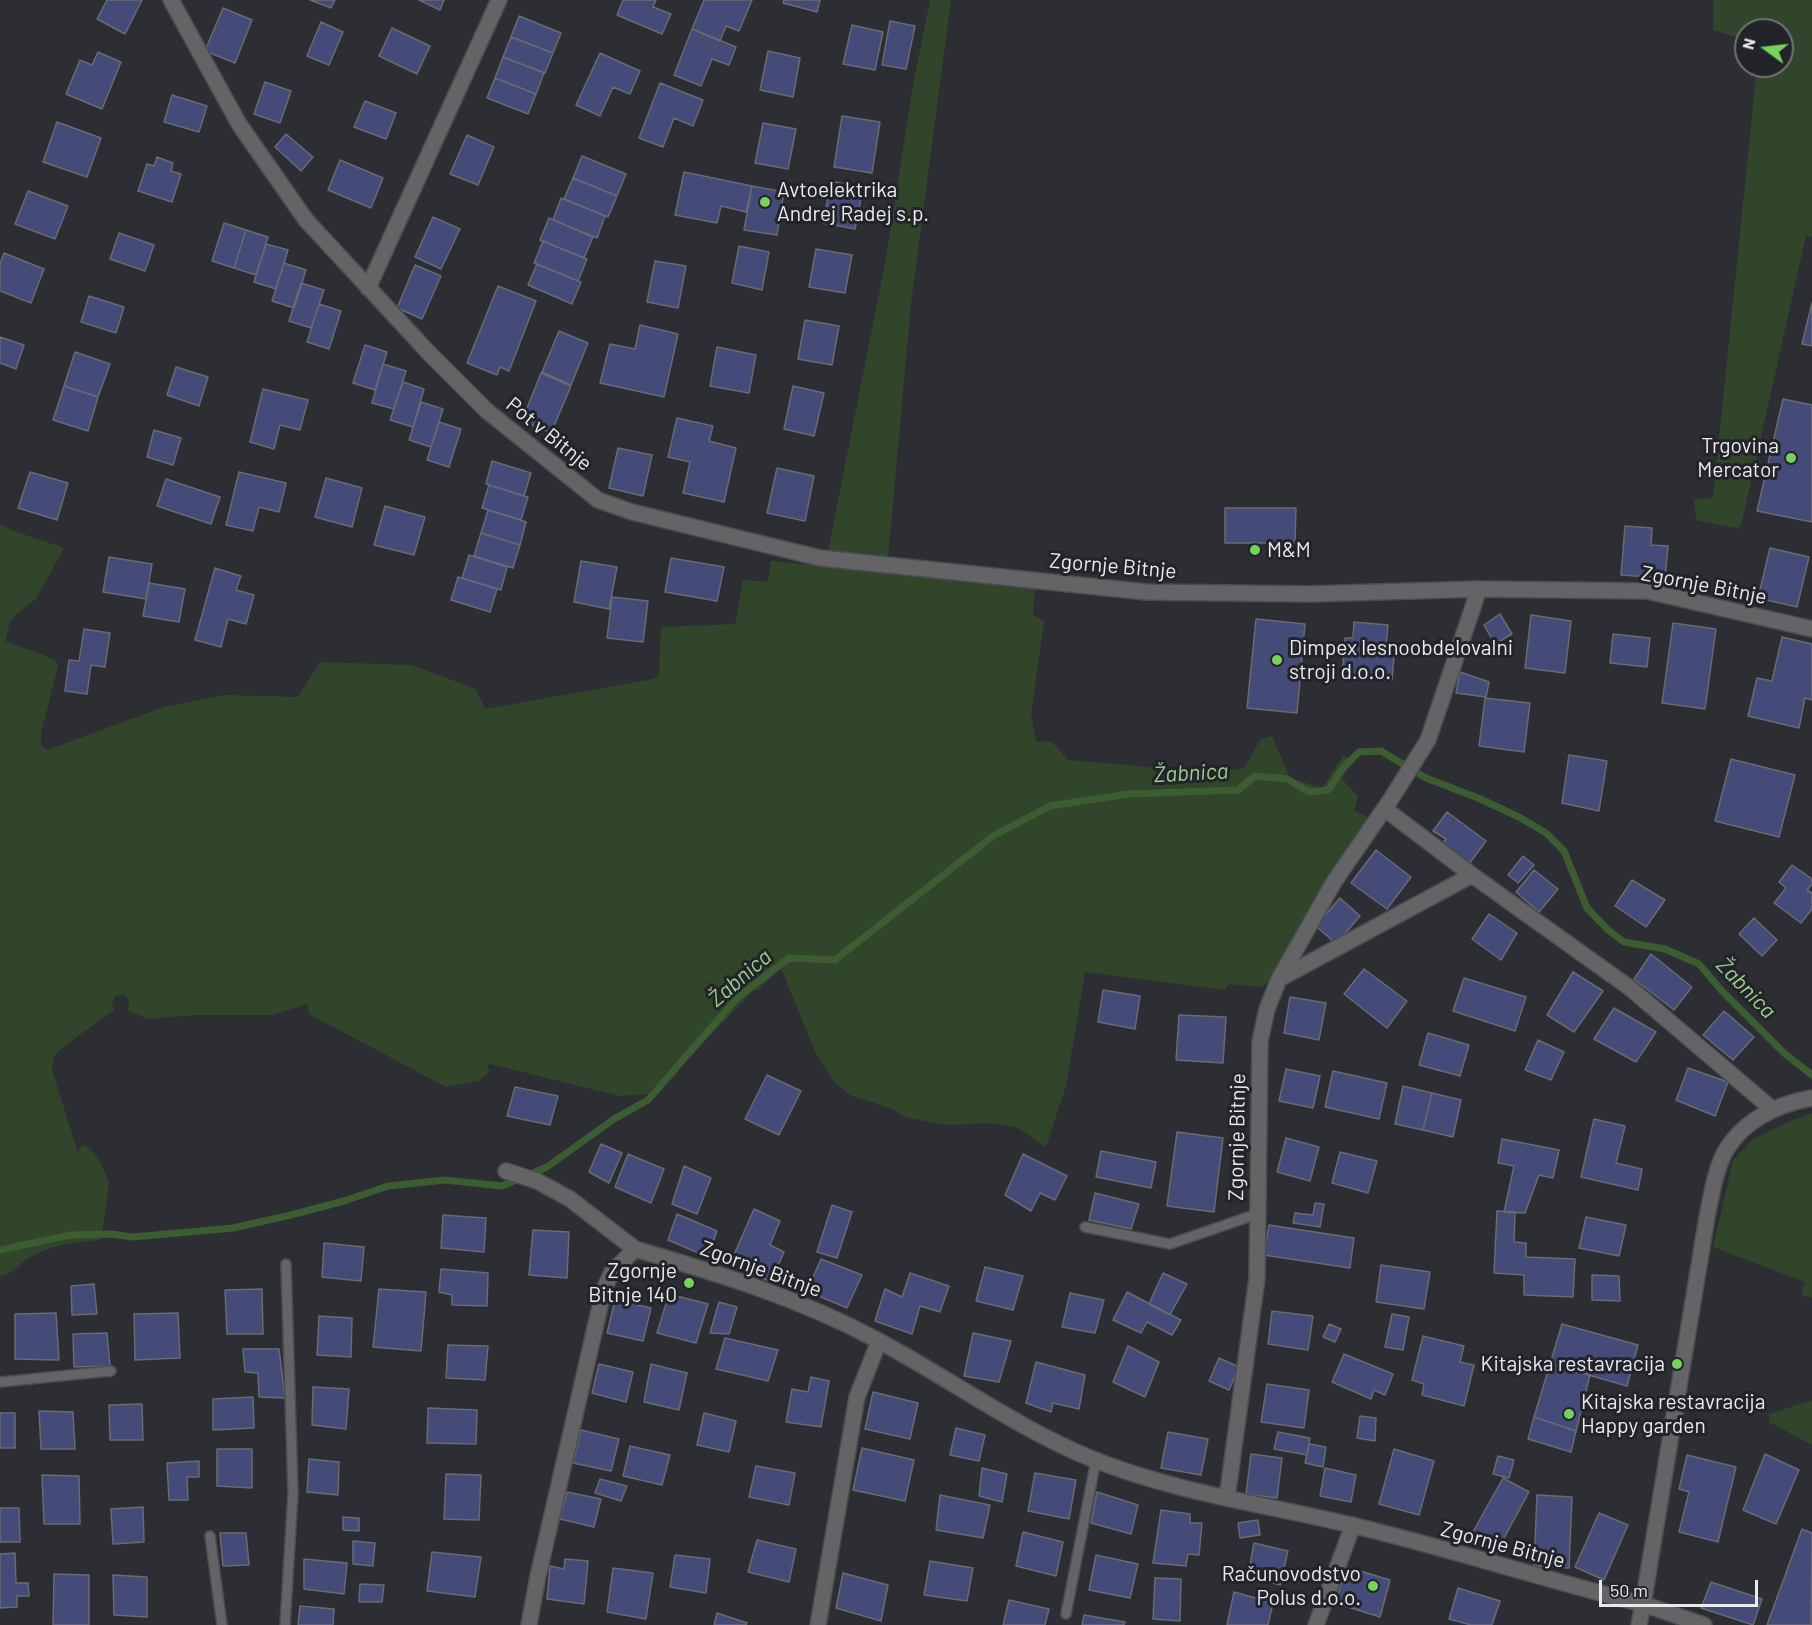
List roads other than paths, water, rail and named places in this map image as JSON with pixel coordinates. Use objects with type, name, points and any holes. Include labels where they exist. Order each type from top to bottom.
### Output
[{"type":"street","name":"Pot v Bitnje","points":[[171,0],[239,124],[306,220],[487,411],[598,500],[632,512],[746,541]]},
{"type":"street","points":[[368,288],[499,0]]},
{"type":"street","name":"Zgornje Bitnje","points":[[746,541],[820,558],[1146,592],[1310,594],[1479,589],[1647,591],[1812,629]]},
{"type":"street","name":"Zgornje Bitnje","points":[[1227,1498],[1257,1278],[1260,1041],[1267,1009],[1279,979],[1334,882],[1428,740],[1479,589]]},
{"type":"street","points":[[1385,808],[1472,875],[1630,988],[1772,1109]]},
{"type":"street","points":[[1279,979],[1472,875]]},
{"type":"street","points":[[1639,1625],[1705,1228],[1722,1158],[1731,1142],[1747,1126],[1772,1109],[1812,1098]]},
{"type":"street","points":[[506,1171],[537,1181],[570,1199],[635,1250],[612,1272],[604,1289],[538,1576],[529,1625]]},
{"type":"street","name":"Zgornje Bitnje","points":[[635,1250],[761,1288],[837,1320],[879,1341],[1017,1422],[1096,1460],[1146,1477],[1227,1498],[1353,1525],[1643,1604],[1704,1625]]},
{"type":"street","points":[[818,1625],[857,1397],[879,1341]]},
{"type":"street","points":[[1316,1625],[1353,1525]]},
{"type":"lane","points":[[1084,1227],[1170,1244],[1257,1214]]},
{"type":"lane","points":[[285,1625],[293,1492],[286,1264]]},
{"type":"lane","points":[[0,1382],[111,1371]]},
{"type":"lane","points":[[1066,1614],[1096,1460]]},
{"type":"lane","points":[[210,1536],[222,1625]]},
{"type":"waterway","name":"Žabnica","points":[[0,1250],[70,1235],[110,1234],[133,1237],[233,1228],[344,1201],[388,1186],[445,1180],[502,1186],[547,1167],[614,1119],[648,1100],[738,997],[789,958],[835,960],[993,836],[1050,806],[1128,794],[1238,790],[1255,776],[1287,779],[1309,792],[1328,790],[1343,768],[1359,752],[1381,751],[1426,778],[1478,798],[1521,818],[1546,833],[1564,851],[1587,908],[1608,930],[1624,942],[1665,949],[1699,964],[1722,991],[1784,1053],[1812,1075]]},
{"type":"place","name":"Avtoelektrika Andrej Radej s.p.","points":[[765,202]]},
{"type":"place","name":"Trgovina Mercator","points":[[1791,458]]},
{"type":"place","name":"M&M","points":[[1255,550]]},
{"type":"place","name":"Dimpex lesnoobdelovalni stroji d.o.o.","points":[[1277,660]]},
{"type":"place","name":"Zgornje Bitnje 140","points":[[689,1283]]},
{"type":"place","name":"Kitajska restavracija","points":[[1677,1364]]},
{"type":"place","name":"Kitajska restavracija Happy garden","points":[[1569,1414]]},
{"type":"place","name":"Računovodstvo Polus d.o.o.","points":[[1373,1586]]}]
